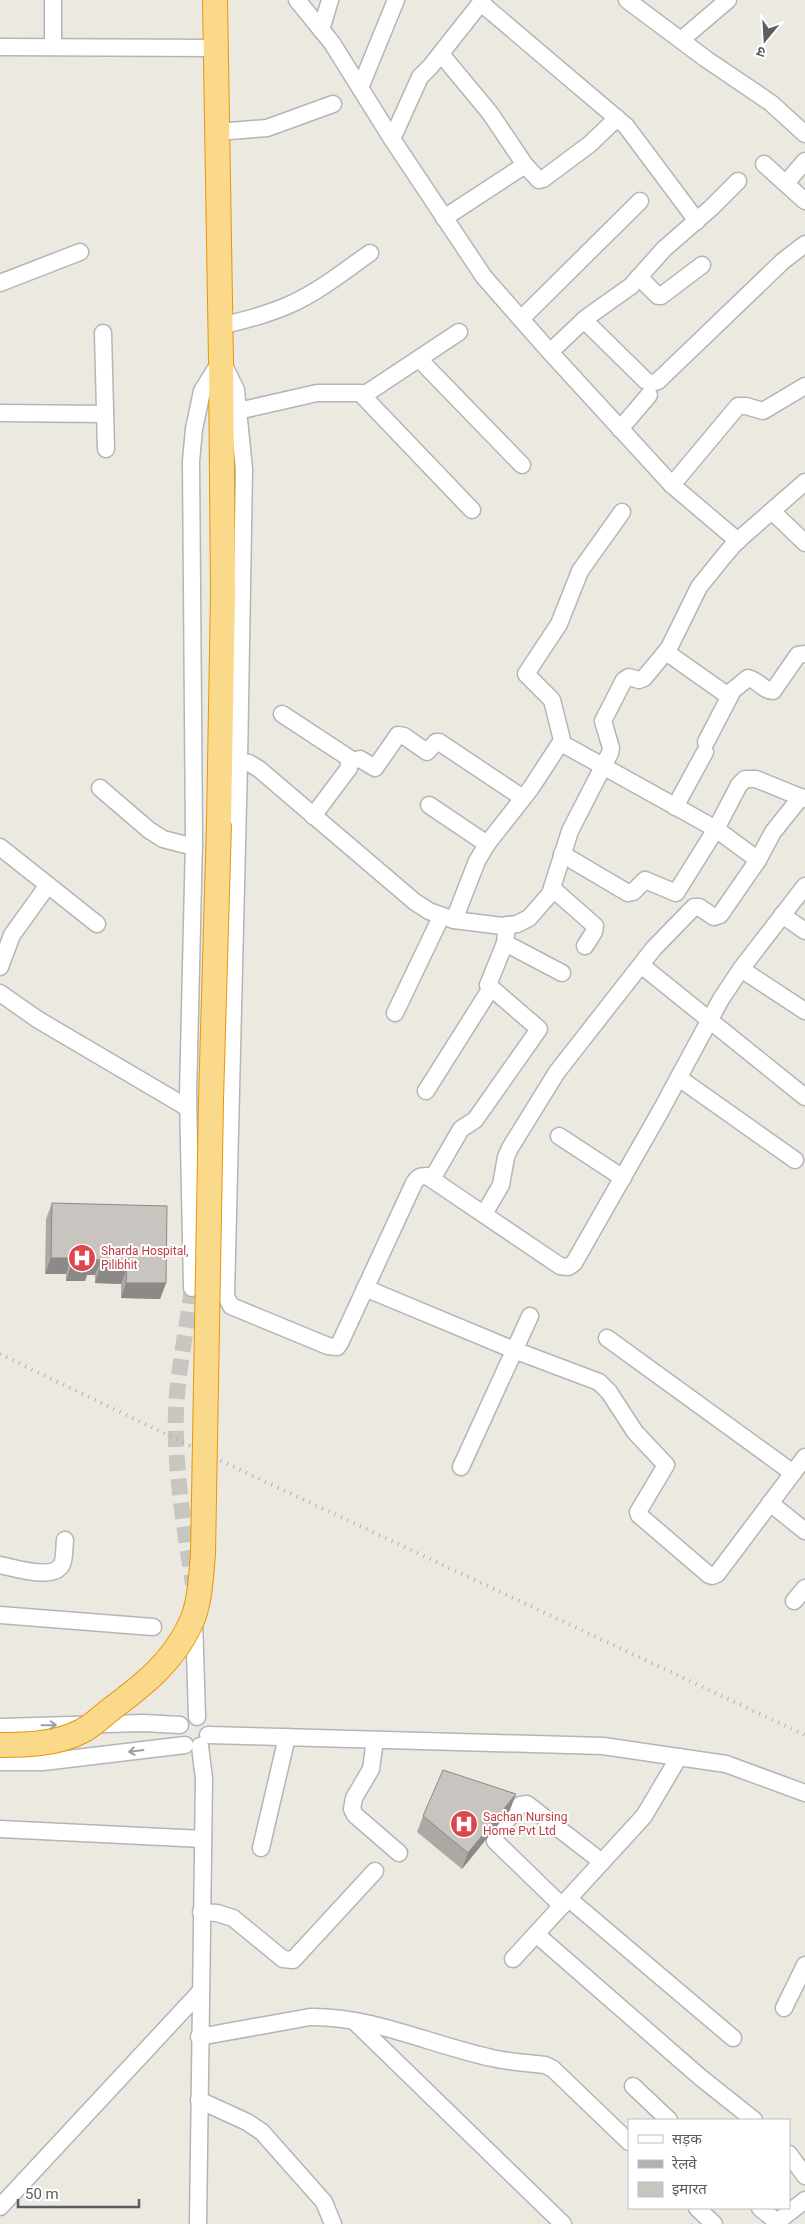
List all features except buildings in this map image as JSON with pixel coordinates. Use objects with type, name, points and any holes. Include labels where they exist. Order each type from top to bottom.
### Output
[{"type":"highway","points":[[0,1745],[27,1745],[58,1739],[82,1731],[149,1681],[172,1656],[191,1624],[201,1584],[223,594],[221,326],[215,0]]},
{"type":"street","points":[[53,0],[53,48]]},
{"type":"street","points":[[297,0],[321,30],[360,88],[473,263],[550,352],[672,485],[738,541]]},
{"type":"street","points":[[321,30],[330,0]]},
{"type":"street","points":[[360,88],[396,0]]},
{"type":"street","points":[[627,0],[771,103],[805,134]]},
{"type":"street","points":[[681,40],[728,0]]},
{"type":"street","points":[[392,139],[420,77],[441,54],[482,1],[564,75],[626,126],[697,220]]},
{"type":"street","points":[[0,47],[216,48]]},
{"type":"street","points":[[441,54],[490,113],[536,178],[543,179],[590,144],[618,118]]},
{"type":"street","points":[[217,132],[267,128],[333,104]]},
{"type":"street","points":[[786,183],[805,161]]},
{"type":"street","points":[[764,164],[805,200]]},
{"type":"street","points":[[444,218],[525,165]]},
{"type":"street","points":[[550,352],[584,320],[623,292],[664,249],[738,181]]},
{"type":"street","points":[[521,319],[640,201]]},
{"type":"street","points":[[584,320],[646,381],[652,383],[658,381],[783,261],[805,244]]},
{"type":"street","points":[[0,283],[80,252]]},
{"type":"street","points":[[221,326],[258,316],[291,304],[325,286],[370,253]]},
{"type":"street","points":[[639,277],[658,296],[661,296],[702,265]]},
{"type":"street","points":[[238,411],[317,393],[367,393],[420,360],[459,332]]},
{"type":"street","points":[[103,333],[106,449]]},
{"type":"street","points":[[221,360],[236,390],[244,469],[240,762],[226,1296],[231,1306],[333,1347],[340,1344],[417,1178],[427,1176],[560,1266],[568,1267],[574,1263],[741,969],[805,886]]},
{"type":"street","points":[[192,1288],[188,1108],[194,847],[191,461],[194,429],[202,391],[221,360]]},
{"type":"street","points":[[420,360],[522,464]]},
{"type":"street","points":[[672,485],[738,406],[746,406],[762,411],[805,386]]},
{"type":"street","points":[[361,394],[472,510]]},
{"type":"street","points":[[620,428],[649,395]]},
{"type":"street","points":[[0,414],[105,414]]},
{"type":"street","points":[[240,762],[254,766],[415,902],[448,919],[507,925],[517,924],[529,918],[550,894],[570,831],[604,768],[611,748],[603,721],[624,680],[629,677],[639,680],[644,678],[666,652],[699,587],[738,541],[805,482]]},
{"type":"street","points":[[622,512],[580,572],[559,624],[526,674],[552,700],[564,744],[716,829],[758,860]]},
{"type":"street","points":[[773,512],[805,543]]},
{"type":"street","points":[[666,652],[725,694],[731,694]]},
{"type":"street","points":[[675,807],[731,694],[748,678],[769,691],[773,691],[798,655],[805,654]]},
{"type":"street","points":[[282,714],[350,761]]},
{"type":"street","points":[[350,761],[360,759],[375,768],[398,735],[404,736],[427,752],[436,742],[440,742],[523,798]]},
{"type":"street","points":[[395,1013],[448,919],[487,844],[541,773],[556,748],[564,744]]},
{"type":"street","points":[[314,816],[349,768],[350,761]]},
{"type":"street","points":[[484,1214],[501,1185],[506,1158],[510,1148],[557,1072],[662,939],[694,907],[699,907],[714,917],[720,915],[758,860],[773,832],[803,798],[756,779],[745,779],[739,785],[716,829],[676,893],[645,880],[634,892],[628,893],[562,854]]},
{"type":"street","points":[[100,788],[149,830],[163,839],[194,847]]},
{"type":"street","points":[[429,805],[487,844]]},
{"type":"street","points":[[0,847],[97,924]]},
{"type":"street","points":[[0,967],[16,929],[48,885]]},
{"type":"street","points":[[552,888],[595,926],[594,932],[585,946]]},
{"type":"street","points":[[782,915],[805,931]]},
{"type":"street","points":[[432,1179],[462,1129],[475,1120],[539,1030],[490,988],[488,980],[506,943],[507,925]]},
{"type":"street","points":[[506,943],[562,973]]},
{"type":"street","points":[[641,965],[805,1097]]},
{"type":"street","points":[[741,969],[805,1011]]},
{"type":"street","points":[[426,1091],[490,988]]},
{"type":"street","points":[[0,993],[37,1019],[188,1108]]},
{"type":"street","points":[[679,1078],[795,1160]]},
{"type":"street","points":[[560,1136],[623,1178]]},
{"type":"street","points":[[366,1288],[605,1386],[635,1432],[666,1465],[640,1508],[639,1515],[709,1575],[717,1574],[805,1458]]},
{"type":"street","points":[[461,1467],[530,1316]]},
{"type":"street","points":[[606,1338],[793,1473]]},
{"type":"street","points":[[770,1503],[805,1531]]},
{"type":"street","points":[[0,1565],[48,1574],[58,1570],[63,1563],[65,1540]]},
{"type":"street","points":[[193,1584],[196,1717]]},
{"type":"street","points":[[794,1601],[805,1588]]},
{"type":"street","points":[[0,1615],[153,1627]]},
{"type":"street","points":[[198,1742],[179,1736],[180,1726],[186,1718],[196,1717],[205,1722],[198,1742],[204,1780],[199,2037],[198,2224]]},
{"type":"street","points":[[0,1726],[144,1723],[180,1726]]},
{"type":"street","points":[[261,1848],[287,1737]]},
{"type":"street","points":[[0,1762],[43,1762],[198,1742],[287,1737],[603,1746],[726,1764],[805,1793]]},
{"type":"street","points":[[375,1740],[371,1768],[354,1798],[352,1810],[356,1816],[399,1853]]},
{"type":"street","points":[[513,1960],[644,1816],[679,1757]]},
{"type":"street","points":[[602,1862],[527,1804],[520,1805],[496,1833],[495,1841],[565,1902],[733,2038]]},
{"type":"street","points":[[0,1829],[203,1839]]},
{"type":"street","points":[[201,1912],[217,1913],[233,1918],[283,1959],[293,1960],[375,1871]]},
{"type":"street","points":[[536,1934],[700,2077],[753,2119]]},
{"type":"street","points":[[784,2008],[805,1965]]},
{"type":"street","points":[[0,2207],[200,1992]]},
{"type":"street","points":[[199,2037],[310,2017],[354,2020],[411,2034],[494,2059],[550,2066],[628,2141]]},
{"type":"street","points":[[354,2020],[563,2224]]},
{"type":"street","points":[[634,2086],[668,2119]]},
{"type":"street","points":[[199,2100],[247,2122],[262,2132],[324,2202],[333,2224]]},
{"type":"street","points":[[790,2155],[805,2176]]},
{"type":"street","points":[[761,2209],[777,2222],[805,2200]]},
{"type":"street","points":[[698,2209],[714,2224]]},
{"type":"tunnel","points":[[192,1288],[179,1379],[176,1431],[180,1497],[193,1584]]},
{"type":"railway","points":[[0,1354],[232,1466],[805,1735]]},
{"type":"place","name":"Sharda Hospital, Pilibhit","points":[[82,1258]]},
{"type":"place","name":"Sachan Nursing Home Pvt Ltd","points":[[464,1824]]}]
